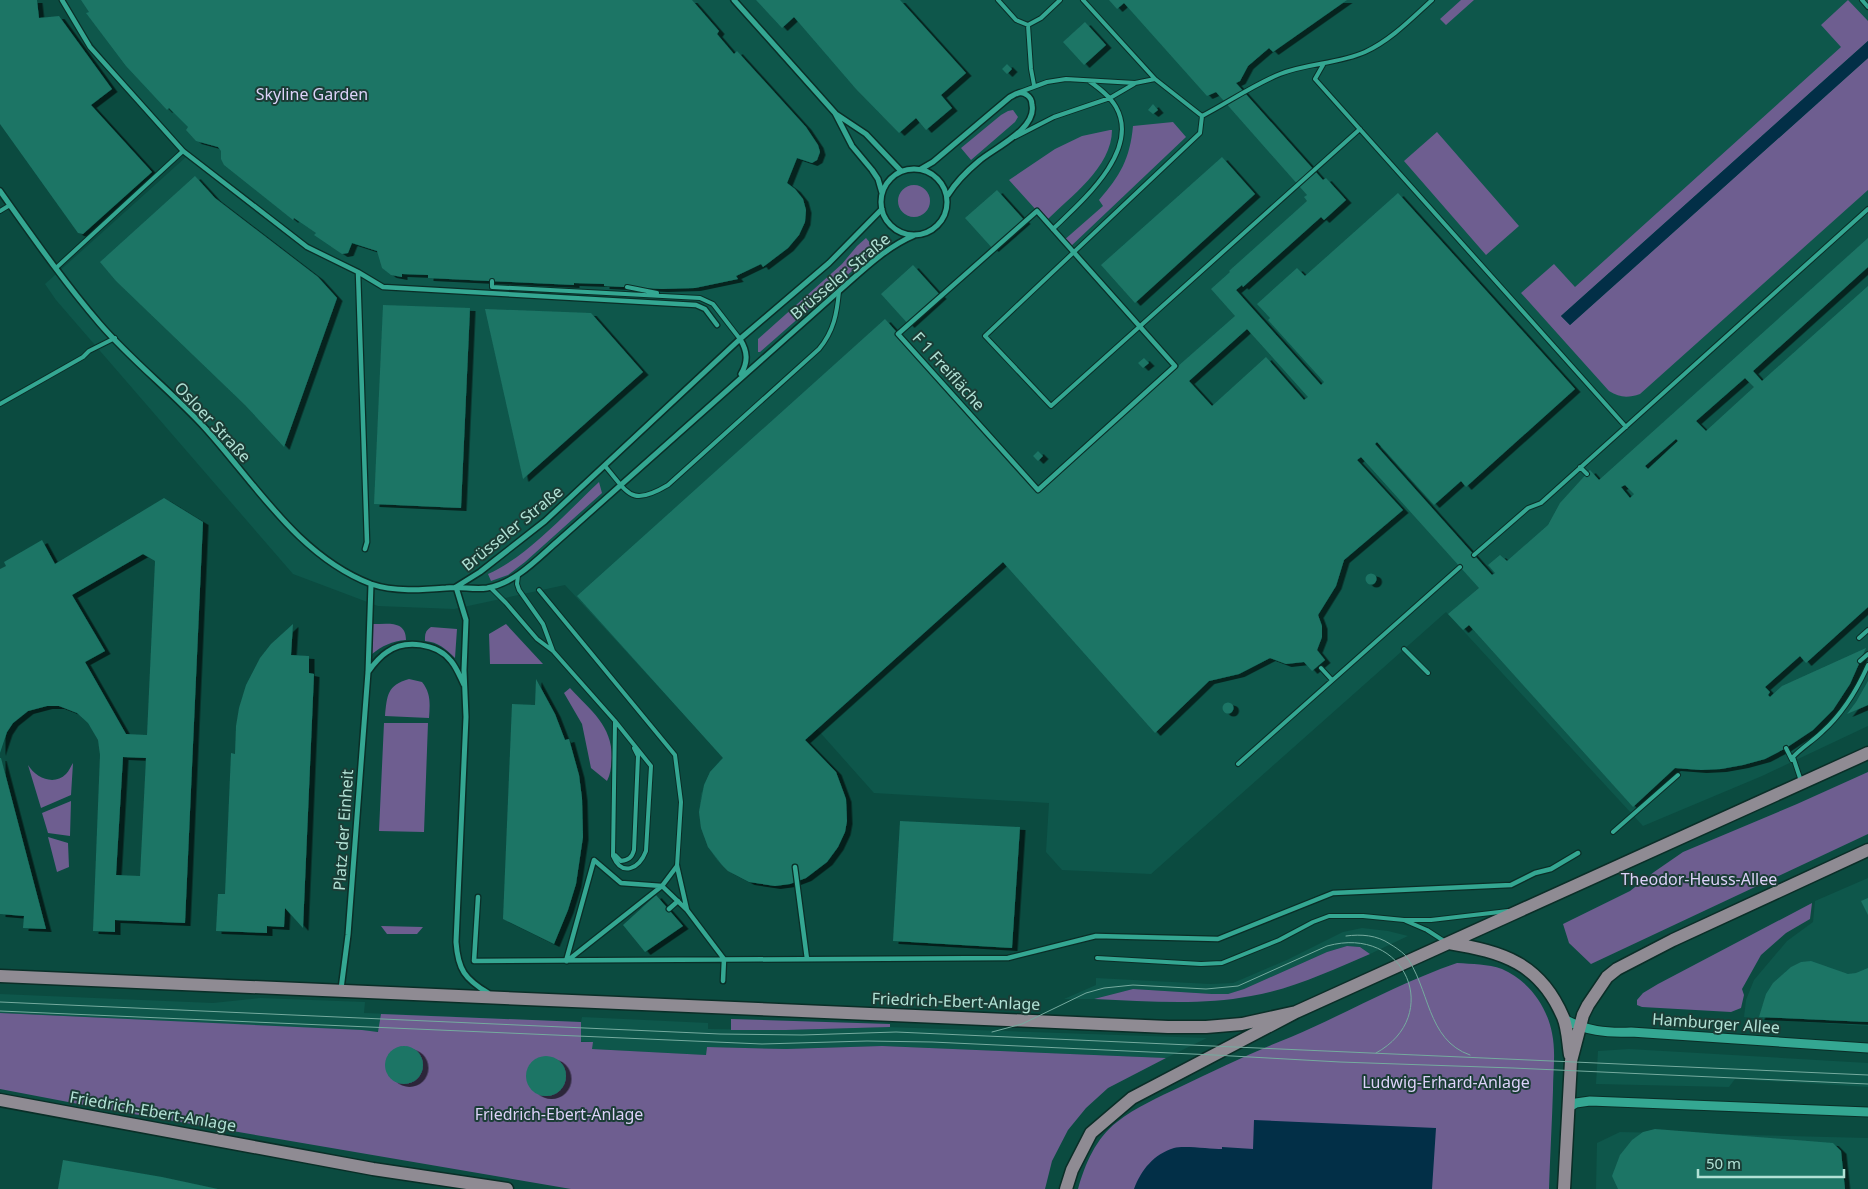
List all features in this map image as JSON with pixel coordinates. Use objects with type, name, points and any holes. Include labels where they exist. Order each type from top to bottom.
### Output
[{"type":"main road","points":[[1066,1189],[1072,1170],[1091,1133],[1115,1110],[1132,1098],[1296,1012],[1868,753]]},
{"type":"main road","points":[[1564,1189],[1571,1061],[1579,1027],[1588,1005],[1607,977],[1617,969],[1733,911],[1868,850]]},
{"type":"main road","points":[[1449,944],[1497,953],[1521,964],[1536,976],[1553,999],[1564,1019],[1571,1061]]},
{"type":"main road","name":"Friedrich-Ebert-Anlage","points":[[0,976],[1168,1027],[1206,1027],[1242,1024],[1296,1012]]},
{"type":"main road","name":"Friedrich-Ebert-Anlage","points":[[0,1100],[372,1169],[507,1189]]},
{"type":"street","points":[[62,0],[90,47],[183,151],[307,247],[358,272],[383,288],[696,305],[705,309],[718,325]]},
{"type":"street","points":[[734,0],[835,113],[866,134],[901,171]]},
{"type":"street","points":[[921,168],[933,162],[1000,104],[1020,92],[1026,94],[1030,98],[1033,111],[1027,124],[956,182],[948,195]]},
{"type":"street","points":[[835,113],[852,146],[878,179],[882,193],[882,209],[887,222],[895,229],[904,234],[915,236],[927,233],[937,227],[944,218],[948,207],[948,195],[944,186],[938,178],[921,168],[910,168],[901,171],[889,180],[882,193]]},
{"type":"street","name":"Osloer Straße","points":[[0,191],[56,268],[101,325],[204,427],[278,514],[314,551],[338,568],[372,584],[407,590],[456,587]]},
{"type":"street","name":"Brüsseler Straße","points":[[456,587],[480,572],[539,526],[740,340],[829,263],[882,209]]},
{"type":"street","name":"F 1 Freifläche","points":[[1037,211],[1073,253],[1175,366],[1038,490],[898,334],[1037,211]]},
{"type":"street","name":"Brüsseler Straße","points":[[456,587],[471,589],[490,587],[501,584],[518,575],[839,291],[886,251],[899,242],[915,236]]},
{"type":"street","points":[[358,272],[367,542],[365,549]]},
{"type":"street","points":[[734,382],[745,368],[747,360],[745,346],[740,340]]},
{"type":"street","name":"Platz der Einheit","points":[[341,990],[348,935],[368,672],[372,584]]},
{"type":"street","points":[[456,587],[466,620],[465,688]]},
{"type":"street","points":[[368,672],[387,652],[402,645],[419,644],[436,649],[451,660],[465,688]]},
{"type":"street","name":"Friedrich-Ebert-Anlage","points":[[465,688],[466,717],[456,942],[458,960],[464,974],[474,985],[494,997]]},
{"type":"street","points":[[478,898],[474,961],[1008,958],[1096,936],[1218,938],[1332,893],[1512,887],[1536,873],[1551,869],[1578,853]]},
{"type":"street","points":[[566,961],[594,860],[621,883],[662,886],[678,901],[724,959],[723,981]]},
{"type":"street","points":[[566,961],[662,886],[678,866]]},
{"type":"street","points":[[678,866],[687,910]]},
{"type":"street","points":[[795,867],[806,959]]},
{"type":"street","points":[[669,909],[678,901]]},
{"type":"street","name":"Hamburger Allee","points":[[1564,1019],[1579,1027],[1607,1032],[1868,1048]]},
{"type":"street","points":[[1569,1107],[1576,1103],[1590,1101],[1868,1112]]},
{"type":"lane","points":[[998,0],[1016,20],[1028,25]]},
{"type":"lane","points":[[1028,25],[1041,18],[1060,0]]},
{"type":"lane","points":[[1083,0],[1155,79],[1202,116]]},
{"type":"lane","points":[[1202,116],[1279,74],[1323,65],[1365,52],[1389,38],[1432,0]]},
{"type":"lane","points":[[1862,0],[1868,7]]},
{"type":"lane","points":[[1028,25],[1034,85]]},
{"type":"lane","points":[[1323,65],[1315,79],[1626,427]]},
{"type":"lane","points":[[1020,92],[1034,85],[1066,79],[1135,83],[1155,79]]},
{"type":"lane","points":[[1053,228],[1092,190],[1112,164],[1118,150],[1121,123],[1117,108],[1110,98],[1088,80]]},
{"type":"lane","points":[[1009,140],[1054,117],[1110,98],[1135,83]]},
{"type":"lane","points":[[1202,116],[1200,133],[985,336],[1051,406],[1360,129]]},
{"type":"lane","points":[[56,268],[183,151]]},
{"type":"lane","points":[[0,211],[10,205]]},
{"type":"lane","points":[[1474,555],[1528,508],[1541,503],[1868,209]]},
{"type":"lane","points":[[492,281],[492,286],[700,298],[713,304],[740,340]]},
{"type":"lane","points":[[627,287],[672,296]]},
{"type":"lane","points":[[605,466],[630,494],[640,497],[654,494],[668,485],[828,339],[837,314],[839,291]]},
{"type":"lane","points":[[0,404],[83,357],[89,351],[115,338]]},
{"type":"lane","points":[[1580,466],[1587,474]]},
{"type":"lane","points":[[1238,764],[1460,568]]},
{"type":"lane","points":[[518,575],[517,584],[519,590],[543,624],[553,651]]},
{"type":"lane","points":[[490,587],[537,639],[553,651],[615,721],[651,766],[646,851],[638,866],[631,868],[619,865],[615,860],[613,851],[615,721]]},
{"type":"lane","points":[[539,590],[675,755],[682,802],[678,866]]},
{"type":"lane","points":[[1859,638],[1868,630]]},
{"type":"lane","points":[[1404,648],[1428,673]]},
{"type":"lane","points":[[1860,661],[1868,654]]},
{"type":"lane","points":[[1793,762],[1793,757],[1796,753],[1818,736],[1836,718],[1855,691],[1868,665]]},
{"type":"lane","points":[[1321,668],[1332,680]]},
{"type":"lane","points":[[613,851],[621,861],[627,860],[632,856],[634,850],[638,756],[633,744]]},
{"type":"lane","points":[[1786,748],[1802,783]]},
{"type":"lane","points":[[1613,832],[1678,775]]},
{"type":"lane","points":[[1097,958],[1201,964],[1222,963],[1329,916],[1431,920],[1459,915],[1525,909]]},
{"type":"lane","points":[[1404,920],[1427,930],[1449,944]]},
{"type":"shaded area","points":[[61,0],[1868,0],[1868,726],[1762,776],[1643,826],[1446,612],[1151,874],[1062,870],[1046,852],[1049,803],[874,793],[817,729],[805,740],[836,772],[844,791],[847,821],[842,839],[833,856],[806,878],[790,884],[775,886],[749,882],[728,871],[717,860],[708,847],[701,828],[699,812],[701,794],[710,772],[723,757],[565,585],[454,609],[378,606],[293,574],[56,300],[45,284],[186,157],[84,33]]},
{"type":"shaded area","points":[[1868,878],[1868,1026],[1744,1017],[1746,1000],[1754,980],[1787,941],[1813,922],[1815,901]]},
{"type":"shaded area","points":[[1362,928],[1408,936],[1370,954],[1360,947],[1347,946],[1327,952],[1244,989],[1228,994],[1133,989],[1094,999],[1064,999],[1096,985],[1096,978],[1210,984],[1233,983],[1289,959],[1343,932]]},
{"type":"shaded area","points":[[0,994],[213,1003],[260,998],[365,1002],[364,1013],[581,1022],[582,1017],[708,1023],[708,1029],[786,1030],[887,1027],[1207,1038],[1166,1058],[882,1046],[786,1049],[707,1047],[706,1055],[592,1049],[592,1042],[0,1013]]},
{"type":"shaded area","points":[[1629,1049],[1868,1063],[1868,1087],[1735,1079],[1729,1087],[1596,1084],[1598,1051]]},
{"type":"shaded area","points":[[1620,1132],[1868,1138],[1868,1189],[1596,1189],[1597,1143]]},
{"type":"green space","points":[[1461,0],[1474,0],[1446,25],[1440,19]]},
{"type":"green space","points":[[1848,0],[1868,21],[1868,41],[1561,316],[1570,325],[1868,58],[1868,190],[1640,394],[1624,397],[1609,391],[1521,293],[1554,264],[1575,287],[1841,47],[1821,25]]},
{"type":"green space","points":[[1013,110],[1018,117],[1015,122],[971,160],[961,148],[1001,115]]},
{"type":"green space","points":[[1173,122],[1186,137],[1069,248],[1063,241],[1103,206],[1099,200],[1113,183],[1123,166],[1132,138],[1133,126]]},
{"type":"green space","points":[[1112,130],[1110,144],[1097,169],[1046,221],[1009,180],[1055,149],[1082,136]]},
{"type":"green space","points":[[1437,132],[1519,226],[1486,255],[1404,161]]},
{"type":"green space","points":[[914,185],[920,186],[925,190],[929,195],[929,207],[925,212],[920,216],[914,217],[908,216],[903,212],[899,207],[898,201],[899,195],[903,190],[908,186]]},
{"type":"green space","points":[[866,238],[876,250],[758,352],[758,339],[842,264]]},
{"type":"green space","points":[[599,482],[602,493],[525,562],[508,575],[491,581],[488,574],[517,557],[532,545]]},
{"type":"green space","points":[[373,624],[395,624],[400,626],[403,629],[406,640],[388,644],[372,654]]},
{"type":"green space","points":[[506,624],[543,664],[490,664],[489,634]]},
{"type":"green space","points":[[431,627],[457,629],[455,658],[442,646],[425,641],[426,633]]},
{"type":"green space","points":[[409,679],[422,682],[425,686],[429,699],[429,718],[385,716],[388,697],[392,688],[396,684]]},
{"type":"green space","points":[[570,688],[599,719],[608,736],[612,758],[607,781],[591,768],[582,724],[564,693]]},
{"type":"green space","points":[[384,723],[428,723],[424,832],[379,831]]},
{"type":"green space","points":[[73,763],[71,795],[41,808],[28,765],[40,777],[51,780],[61,778]]},
{"type":"green space","name":"Theodor-Heuss-Allee","points":[[1868,772],[1868,834],[1591,964],[1569,943],[1563,924],[1630,891],[1683,852]]},
{"type":"green space","points":[[71,801],[70,836],[48,833],[42,813]]},
{"type":"green space","points":[[48,837],[68,843],[69,867],[57,872]]},
{"type":"green space","points":[[1812,903],[1810,919],[1786,933],[1761,955],[1742,989],[1744,995],[1741,1008],[1731,1012],[1642,1007],[1637,1005],[1637,1000],[1643,993],[1658,984]]},
{"type":"green space","points":[[381,926],[423,927],[417,934],[387,934]]},
{"type":"green space","points":[[1347,946],[1360,947],[1370,954],[1312,978],[1267,993],[1231,999],[1192,1002],[1094,999],[1133,989],[1228,994],[1244,989],[1327,952]]},
{"type":"green space","name":"Ludwig-Erhard-Anlage","points":[[1457,963],[1491,966],[1511,974],[1528,987],[1546,1013],[1552,1033],[1554,1054],[1549,1189],[1078,1189],[1084,1170],[1097,1144],[1110,1128],[1132,1112],[1235,1061],[1312,1028],[1414,980]]},
{"type":"green space","name":"Friedrich-Ebert-Anlage","points":[[0,1013],[378,1032],[381,1014],[581,1022],[581,1042],[593,1042],[592,1049],[706,1055],[707,1047],[786,1049],[882,1046],[1166,1058],[1108,1088],[1086,1108],[1068,1130],[1052,1161],[1045,1189],[571,1189],[110,1110],[0,1089]]},
{"type":"green space","points":[[731,1019],[890,1024],[890,1027],[731,1030]]},
{"type":"water","points":[[1868,41],[1868,58],[1570,325],[1561,316]]},
{"type":"water","points":[[1254,1120],[1436,1128],[1432,1189],[1134,1189],[1144,1169],[1160,1154],[1174,1148],[1222,1149],[1222,1147],[1253,1149]]},
{"type":"building","points":[[0,0],[37,0],[39,18],[59,16],[112,89],[91,105],[152,172],[83,234],[78,233],[0,124]]},
{"type":"building","points":[[81,0],[692,0],[719,31],[717,34],[734,54],[737,51],[806,127],[818,145],[820,152],[817,160],[812,163],[797,158],[787,183],[803,199],[806,210],[805,222],[799,235],[788,248],[763,267],[761,264],[736,276],[738,279],[695,288],[662,289],[604,286],[604,284],[574,283],[574,285],[428,278],[428,275],[402,274],[402,277],[391,275],[382,268],[377,251],[352,243],[348,253],[342,254],[314,235],[316,233],[294,218],[293,220],[224,165],[221,159],[221,151],[218,147],[196,141],[186,130],[188,127],[169,108],[167,110],[126,66],[86,13],[89,12]]},
{"type":"building","points":[[756,0],[900,0],[966,73],[941,95],[952,108],[926,130],[916,118],[899,133],[856,89],[794,17],[782,28]]},
{"type":"building","points":[[1109,0],[1347,0],[1273,52],[1269,48],[1248,66],[1240,81],[1236,83],[1323,180],[1326,178],[1346,200],[1324,220],[1321,217],[1243,287],[1242,285],[1236,290],[1321,385],[1324,382],[1268,320],[1270,318],[1257,304],[1297,268],[1305,276],[1398,193],[1575,389],[1466,487],[1461,481],[1434,505],[1377,442],[1375,444],[1492,575],[1495,573],[1488,565],[1500,555],[1507,561],[1548,525],[1560,503],[1590,470],[1599,480],[1868,238],[1868,267],[1753,371],[1762,381],[1868,286],[1868,607],[1806,663],[1800,656],[1765,687],[1770,692],[1768,695],[1770,697],[1782,686],[1866,648],[1850,684],[1833,710],[1813,730],[1765,759],[1721,769],[1675,768],[1633,807],[1469,625],[1463,630],[1448,614],[1479,588],[1361,457],[1357,460],[1403,510],[1344,560],[1336,586],[1318,615],[1322,626],[1322,637],[1317,650],[1325,660],[1312,671],[1304,662],[1286,664],[1270,658],[1239,674],[1209,681],[1155,733],[1003,562],[805,740],[836,772],[846,799],[847,821],[845,832],[838,847],[827,862],[806,878],[790,884],[775,886],[749,882],[728,871],[722,865],[708,847],[701,828],[699,812],[704,785],[710,772],[723,758],[577,596],[885,319],[1038,490],[1175,366],[1177,367],[1235,316],[1211,289],[1307,201],[1304,197],[1307,195],[1216,92],[1207,96],[1124,3],[1117,9]],"holes":[[[1247,329],[1308,397],[1304,400],[1266,357],[1212,406],[1189,381]],[[1745,378],[1754,387],[1706,431],[1696,421]],[[1676,439],[1678,441],[1648,469],[1645,466]],[[1625,485],[1634,494],[1630,498],[1621,487]]]},
{"type":"building","points":[[1085,22],[1106,45],[1084,65],[1063,42]]},
{"type":"building","points":[[1007,64],[1012,69],[1007,74],[1002,69]]},
{"type":"building","points":[[1153,104],[1158,110],[1153,114],[1148,110]]},
{"type":"building","points":[[1222,157],[1255,194],[1135,303],[1101,265]]},
{"type":"building","points":[[195,176],[215,198],[318,277],[337,298],[284,447],[245,405],[116,281],[100,262]]},
{"type":"building","points":[[997,190],[1025,221],[993,249],[965,218]]},
{"type":"building","points":[[913,265],[941,296],[909,325],[881,294]]},
{"type":"building","points":[[383,305],[470,308],[461,508],[374,504]]},
{"type":"building","points":[[485,309],[591,313],[643,372],[523,479]]},
{"type":"building","points":[[1144,358],[1149,363],[1143,368],[1138,363]]},
{"type":"building","points":[[1038,451],[1043,456],[1038,461],[1033,456]]},
{"type":"building","points":[[164,498],[203,522],[185,923],[115,920],[115,932],[93,931],[100,755],[98,740],[88,723],[77,713],[59,706],[47,706],[28,711],[13,723],[7,732],[0,753],[0,569],[6,566],[4,562],[42,540],[55,564]],"holes":[[[143,554],[155,561],[147,735],[126,734],[85,662],[105,651],[72,595]],[[123,757],[146,758],[140,876],[116,875]]]},
{"type":"building","points":[[1369,574],[1373,574],[1376,579],[1375,583],[1369,584],[1366,581],[1366,577]]},
{"type":"building","points":[[293,624],[291,655],[309,656],[309,673],[314,674],[303,928],[285,908],[284,927],[267,926],[267,933],[216,931],[218,894],[225,894],[231,753],[235,754],[239,708],[246,685],[260,658],[271,644]]},
{"type":"building","points":[[536,679],[555,714],[565,740],[569,739],[579,775],[582,798],[583,837],[576,884],[554,944],[503,919],[512,704],[535,705]]},
{"type":"building","points":[[1868,681],[1868,705],[1847,714],[1856,702]]},
{"type":"building","points":[[1226,703],[1230,703],[1233,708],[1232,712],[1226,713],[1223,710],[1223,706]]},
{"type":"building","points":[[0,758],[46,929],[23,928],[24,916],[0,914]]},
{"type":"building","points":[[900,821],[1020,827],[1012,948],[893,941]]},
{"type":"building","points":[[656,895],[683,926],[645,952],[623,925]]},
{"type":"building","points":[[1868,898],[1868,915],[1861,901]]},
{"type":"building","points":[[1811,961],[1848,974],[1868,968],[1868,1022],[1759,1017],[1766,994],[1773,983],[1791,967],[1801,962]]},
{"type":"building","points":[[404,1046],[418,1051],[423,1065],[418,1079],[404,1084],[390,1079],[385,1065],[390,1051]]},
{"type":"building","points":[[546,1056],[560,1062],[566,1076],[560,1090],[546,1096],[532,1090],[526,1076],[532,1062]]},
{"type":"building","points":[[1655,1129],[1833,1143],[1841,1151],[1845,1189],[1618,1189],[1612,1176],[1620,1155],[1632,1140],[1643,1132]]},
{"type":"building","points":[[63,1160],[162,1177],[218,1189],[58,1189]]},
{"type":"tram line","points":[[1346,936],[1363,935],[1374,937],[1394,946],[1405,955],[1420,982],[1430,1011],[1445,1038],[1456,1048],[1470,1055]]},
{"type":"tram line","points":[[992,1032],[1022,1024],[1086,993],[1104,988],[1133,985],[1206,989],[1238,986],[1327,946],[1355,943],[1378,948],[1395,960],[1407,977],[1411,997],[1408,1018],[1397,1037],[1376,1053]]},
{"type":"tram line","points":[[0,1002],[720,1034],[802,1035],[896,1032],[1868,1075]]},
{"type":"tram line","points":[[0,1011],[762,1044],[867,1041],[932,1042],[1340,1062],[1868,1084]]},
{"type":"park label","name":"Skyline Garden","points":[[312,94]]}]
